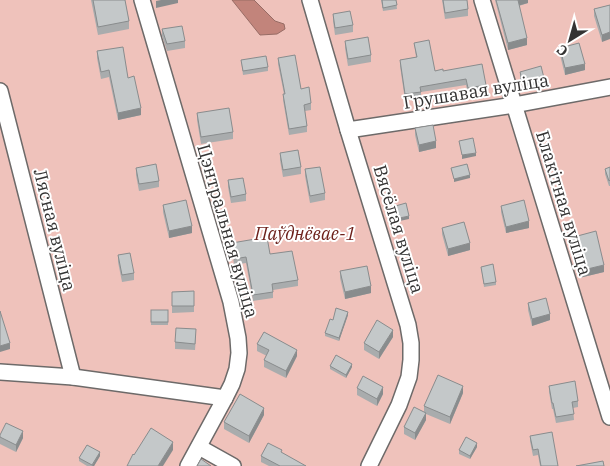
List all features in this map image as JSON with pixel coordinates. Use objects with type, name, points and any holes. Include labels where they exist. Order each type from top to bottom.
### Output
[{"type":"lane","name":"Цэнтральная вуліца","points":[[142,0],[235,320],[238,338],[237,369],[232,384],[188,466]]},
{"type":"lane","name":"Вясёлая вуліца","points":[[310,0],[403,306],[411,343],[409,377],[404,392],[369,466]]},
{"type":"lane","name":"Блакітная вуліца","points":[[482,0],[610,417]]},
{"type":"lane","name":"Грушавая вуліца","points":[[348,130],[514,105],[610,87]]},
{"type":"lane","name":"Лясная вуліца","points":[[0,91],[73,377]]},
{"type":"lane","points":[[0,372],[73,377],[225,398]]},
{"type":"lane","points":[[199,447],[233,466]]},
{"type":"green space","name":"Паўднёвае-1","points":[[0,0],[610,0],[610,466],[0,466]]},
{"type":"shaded area","points":[[232,0],[254,0],[275,21],[284,24],[285,29],[277,34],[260,35]]},
{"type":"building","points":[[93,0],[125,0],[129,21],[98,27]]},
{"type":"building","points":[[382,0],[396,0],[397,5],[383,8]]},
{"type":"building","points":[[443,0],[467,0],[468,9],[445,13]]},
{"type":"building","points":[[496,0],[518,0],[527,38],[508,43]]},
{"type":"building","points":[[610,5],[610,32],[602,35],[594,9]]},
{"type":"building","points":[[350,11],[353,25],[335,28],[333,14]]},
{"type":"building","points":[[182,26],[185,41],[167,44],[162,29]]},
{"type":"building","points":[[368,37],[371,55],[348,59],[345,41]]},
{"type":"building","points":[[429,40],[435,71],[482,64],[486,85],[468,88],[466,79],[420,87],[421,92],[405,94],[400,60],[417,57],[414,43]]},
{"type":"building","points":[[579,43],[585,64],[565,68],[560,48]]},
{"type":"building","points":[[123,47],[128,78],[134,76],[141,108],[118,113],[109,70],[101,72],[97,51]]},
{"type":"building","points":[[295,55],[301,89],[309,87],[311,103],[304,105],[307,126],[289,129],[278,58]]},
{"type":"building","points":[[266,56],[268,67],[243,71],[241,60]]},
{"type":"building","points":[[541,66],[544,78],[523,83],[520,72]]},
{"type":"building","points":[[229,108],[233,132],[201,137],[197,113]]},
{"type":"building","points":[[433,125],[436,141],[419,145],[415,128]]},
{"type":"building","points":[[473,138],[476,153],[462,155],[459,141]]},
{"type":"building","points":[[298,150],[301,167],[283,170],[280,153]]},
{"type":"building","points":[[156,164],[159,181],[139,184],[136,168]]},
{"type":"building","points":[[467,164],[470,175],[454,179],[451,168]]},
{"type":"building","points":[[320,167],[325,193],[310,196],[305,169]]},
{"type":"building","points":[[610,167],[610,180],[609,181],[605,169]]},
{"type":"building","points":[[243,178],[246,194],[231,197],[228,180]]},
{"type":"building","points":[[186,200],[192,226],[169,231],[163,205]]},
{"type":"building","points":[[524,200],[529,221],[506,227],[501,206]]},
{"type":"building","points":[[406,203],[409,216],[395,219],[392,207]]},
{"type":"building","points":[[464,222],[470,243],[448,249],[442,228]]},
{"type":"building","points":[[596,231],[604,265],[579,271],[570,238]]},
{"type":"building","points":[[267,237],[270,254],[292,251],[298,280],[272,284],[273,292],[253,295],[246,257],[234,259],[232,243]]},
{"type":"building","points":[[130,253],[134,273],[122,275],[118,255]]},
{"type":"building","points":[[493,264],[496,282],[484,284],[481,267]]},
{"type":"building","points":[[367,266],[371,286],[345,292],[340,271]]},
{"type":"building","points":[[194,291],[194,306],[172,306],[172,292]]},
{"type":"building","points":[[546,298],[550,314],[532,319],[528,303]]},
{"type":"building","points":[[336,308],[348,312],[339,338],[325,333],[330,319],[333,320]]},
{"type":"building","points":[[151,310],[168,310],[168,322],[151,322]]},
{"type":"building","points":[[0,311],[10,343],[0,346]]},
{"type":"building","points":[[377,320],[393,330],[379,352],[364,343]]},
{"type":"building","points":[[176,328],[196,329],[195,344],[175,342]]},
{"type":"building","points":[[264,332],[297,350],[286,371],[264,360],[269,350],[257,344]]},
{"type":"building","points":[[336,355],[352,364],[346,375],[330,366]]},
{"type":"building","points":[[438,375],[463,386],[450,417],[424,406]]},
{"type":"building","points":[[363,376],[383,387],[377,399],[357,388]]},
{"type":"building","points":[[575,381],[578,401],[572,402],[574,414],[556,417],[549,386]]},
{"type":"building","points":[[240,394],[264,408],[249,436],[224,422]]},
{"type":"building","points":[[414,407],[426,413],[415,433],[404,427]]},
{"type":"building","points":[[6,423],[23,431],[16,445],[0,437]]},
{"type":"building","points":[[151,428],[173,442],[158,466],[127,466],[133,454]]},
{"type":"building","points":[[552,432],[558,466],[541,466],[538,449],[533,450],[530,436]]},
{"type":"building","points":[[466,437],[477,443],[470,456],[459,450]]},
{"type":"building","points":[[268,443],[306,466],[280,466],[261,456]]},
{"type":"building","points":[[87,445],[100,452],[92,465],[79,458]]},
{"type":"building","points":[[201,459],[211,466],[197,466]]},
{"type":"building","points":[[603,461],[604,466],[576,466]]}]
